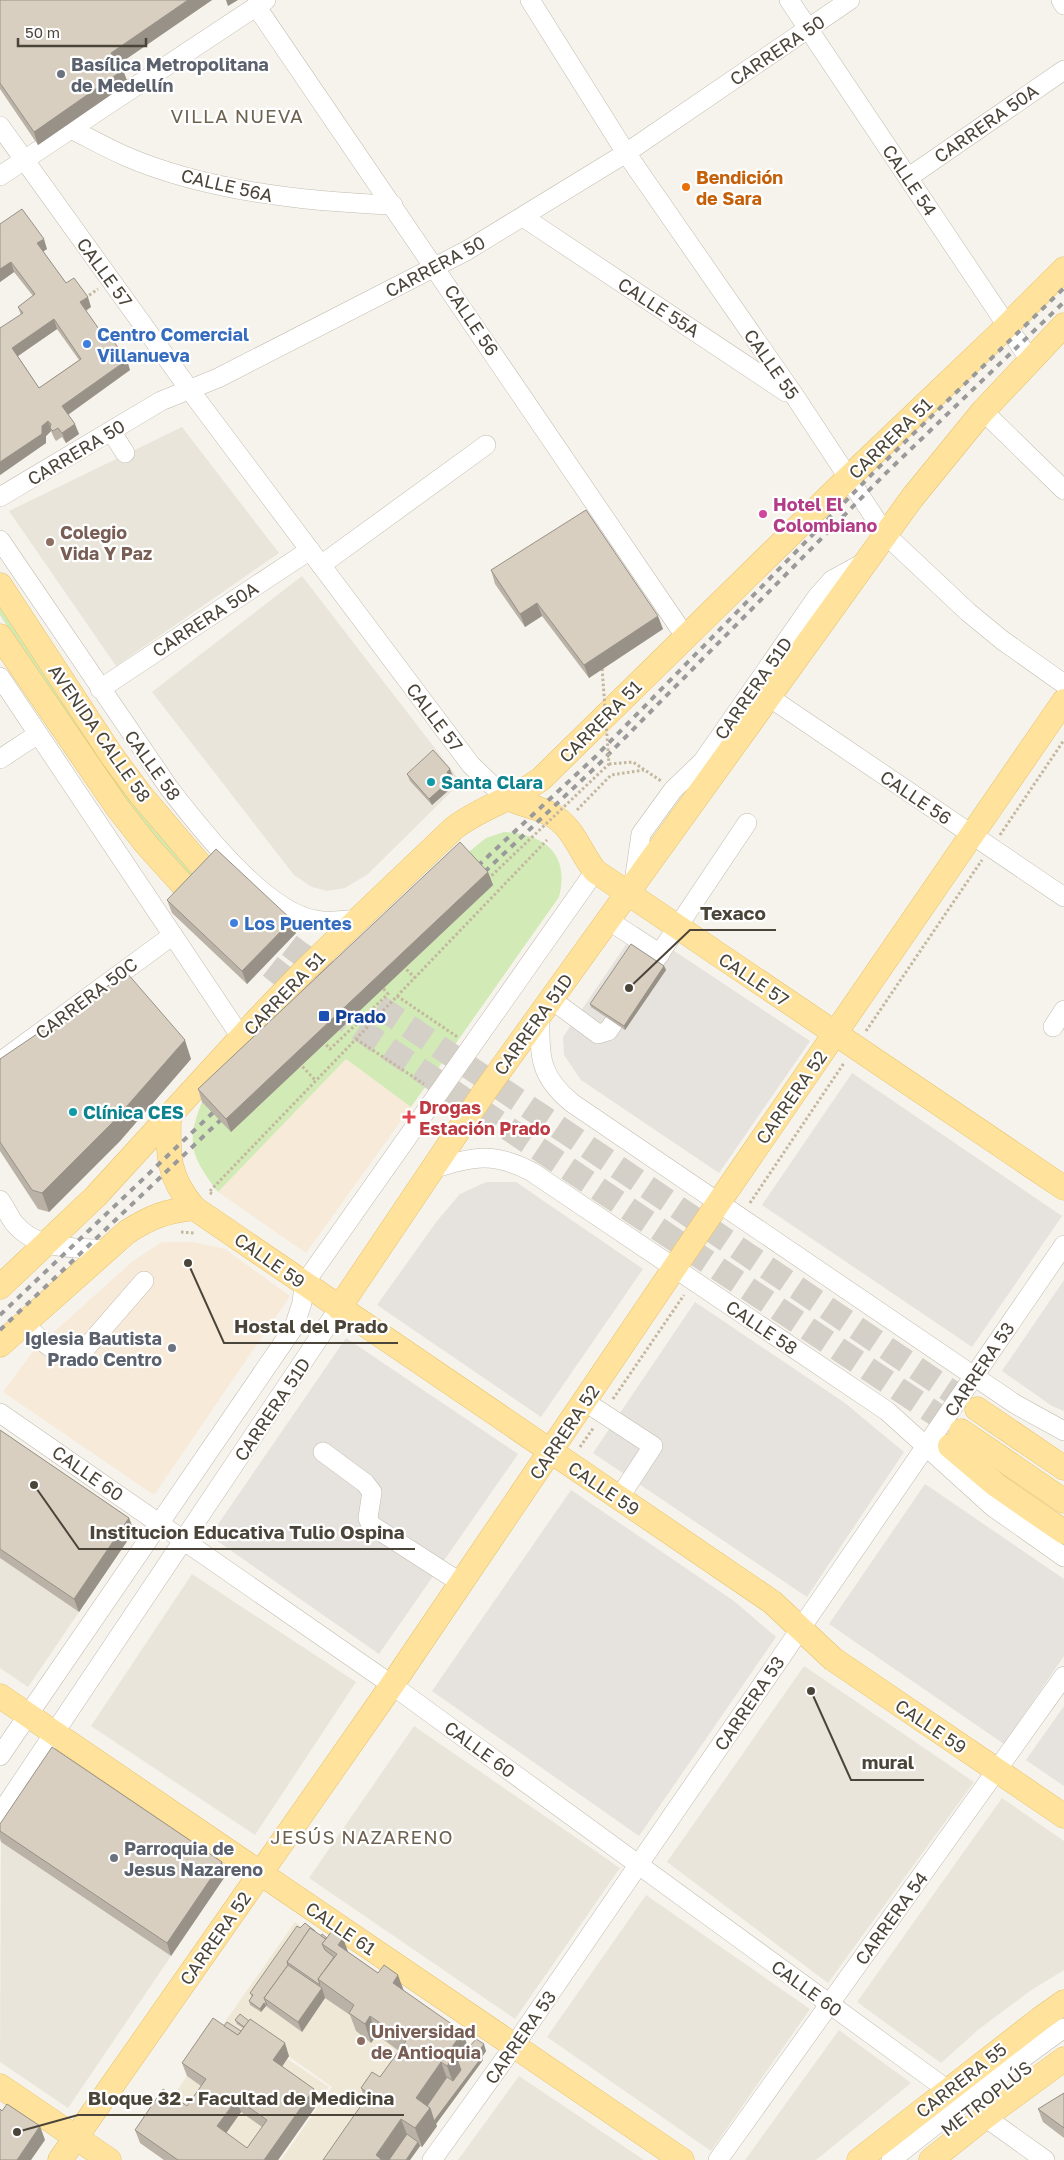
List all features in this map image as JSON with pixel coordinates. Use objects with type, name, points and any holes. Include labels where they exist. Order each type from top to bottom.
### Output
[{"type":"main road","name":"CARRERA 51","points":[[0,1287],[96,1196],[241,1037],[307,968],[454,828],[477,812],[508,798],[541,779],[848,478],[1008,326],[1064,268]]},
{"type":"main road","name":"CARRERA 51D","points":[[339,1308],[545,1007],[924,483],[984,411],[1064,325]]},
{"type":"main road","name":"AVENIDA CALLE 58","points":[[0,585],[112,756],[146,802],[209,875]]},
{"type":"main road","name":"AVENIDA CALLE 58","points":[[0,636],[121,813],[150,850],[191,894]]},
{"type":"main road","name":"CARRERA 52","points":[[60,2160],[392,1685],[674,1267],[835,1034],[982,841],[1064,701]]},
{"type":"main road","name":"CALLE 57","points":[[508,798],[544,811],[563,823],[595,871],[630,889],[678,928],[1064,1188]]},
{"type":"main road","name":"CALLE 59","points":[[169,1116],[169,1161],[178,1187],[201,1200],[304,1284],[772,1602],[834,1659],[1064,1816]]},
{"type":"main road","points":[[0,1345],[127,1232],[149,1218],[201,1200]]},
{"type":"main road","points":[[304,1284],[335,1282],[364,1271]]},
{"type":"main road","points":[[977,1409],[1064,1468]]},
{"type":"main road","points":[[1017,1436],[1064,1455]]},
{"type":"main road","points":[[1064,1501],[955,1438],[996,1485],[1064,1532]]},
{"type":"main road","name":"CALLE 61","points":[[0,1696],[682,2160]]},
{"type":"main road","name":"CARRERA 55","points":[[859,2160],[1064,2002]]},
{"type":"main road","points":[[931,2160],[985,2117],[1064,2059]]},
{"type":"main road","points":[[0,2086],[109,2160]]},
{"type":"street","name":"CALLE 55","points":[[530,0],[626,153],[796,398],[886,535],[968,612],[1002,640],[1064,684]]},
{"type":"street","name":"CALLE 54","points":[[789,0],[1030,360]]},
{"type":"street","name":"CARRERA 50","points":[[0,497],[161,401],[218,378],[466,251],[626,153],[850,0]]},
{"type":"street","points":[[1061,0],[1064,4]]},
{"type":"street","points":[[0,176],[261,3]]},
{"type":"street","name":"CALLE 56","points":[[261,3],[392,205],[686,636]]},
{"type":"street","name":"CARRERA 50A","points":[[909,177],[1064,70]]},
{"type":"street","name":"CALLE 57","points":[[0,126],[189,389],[471,765],[508,798]]},
{"type":"street","name":"CALLE 56A","points":[[71,129],[126,157],[177,174],[230,187],[293,198],[338,203],[392,205]]},
{"type":"street","name":"CALLE 55A","points":[[522,217],[796,398]]},
{"type":"street","points":[[984,411],[1064,490]]},
{"type":"street","points":[[111,431],[125,453]]},
{"type":"street","points":[[322,565],[486,445]]},
{"type":"street","name":"CALLE 58","points":[[0,540],[100,689],[190,815],[231,861],[266,894],[290,911],[316,920],[331,922],[359,919]]},
{"type":"street","name":"CARRERA 50A","points":[[100,689],[310,550]]},
{"type":"street","name":"CARRERA 51D","points":[[630,889],[641,834],[674,790],[703,761],[817,597],[832,580],[868,560]]},
{"type":"street","points":[[0,677],[241,1037]]},
{"type":"street","name":"CALLE 56","points":[[769,697],[1064,897]]},
{"type":"street","points":[[0,760],[38,734]]},
{"type":"street","points":[[608,920],[657,958],[747,823]]},
{"type":"street","name":"CARRERA 51D","points":[[0,1756],[294,1327],[302,1303],[304,1284],[595,871]]},
{"type":"street","name":"CARRERA 50C","points":[[0,1062],[172,935]]},
{"type":"street","points":[[614,1022],[608,1031],[598,1034],[545,1007],[542,1059],[550,1082],[558,1092],[1015,1404],[1064,1431]]},
{"type":"street","points":[[1053,1027],[1064,1010]]},
{"type":"street","name":"CALLE 58","points":[[433,1169],[478,1157],[498,1158],[517,1164],[532,1172],[887,1411],[993,1507],[1064,1557]]},
{"type":"street","points":[[0,1200],[20,1228],[31,1238],[46,1245],[106,1250]]},
{"type":"street","name":"CARRERA 53","points":[[432,2160],[514,2046],[1064,1245]]},
{"type":"street","points":[[24,1324],[56,1352],[69,1357],[79,1356],[144,1281]]},
{"type":"street","name":"CARRERA 51D","points":[[0,1814],[185,1541],[339,1308]]},
{"type":"street","points":[[584,1401],[653,1446],[619,1498]]},
{"type":"street","name":"CALLE 60","points":[[2,1413],[392,1685],[949,2091]]},
{"type":"street","points":[[323,1452],[364,1483],[372,1492],[368,1518],[371,1525],[461,1583]]},
{"type":"street","name":"CARRERA 54","points":[[718,2160],[1064,1676]]},
{"type":"street","name":"METROPLÚS","points":[[891,2160],[986,2085],[1064,2028]]},
{"type":"street","name":"METROPLÚS","points":[[908,2160],[1064,2038]]},
{"type":"street","points":[[985,2117],[1045,2160]]},
{"type":"path","points":[[85,298],[100,287]]},
{"type":"path","points":[[602,667],[609,764]]},
{"type":"path","points":[[862,1037],[982,841],[1064,740]]},
{"type":"path","points":[[487,880],[609,764],[633,762],[674,790]]},
{"type":"path","points":[[573,814],[611,775],[644,770]]},
{"type":"path","points":[[201,1200],[548,840]]},
{"type":"path","points":[[397,959],[415,978]]},
{"type":"path","points":[[320,1038],[330,1049],[388,994],[378,983]]},
{"type":"path","points":[[397,996],[462,1040]]},
{"type":"path","points":[[360,1020],[368,1027]]},
{"type":"path","points":[[356,1039],[428,1087]]},
{"type":"path","points":[[748,1206],[847,1059]]},
{"type":"path","points":[[296,1060],[316,1081]]},
{"type":"path","points":[[174,1233],[182,1231],[198,1234]]},
{"type":"shaded area","points":[[182,427],[279,553],[116,666],[9,511]]},
{"type":"shaded area","points":[[302,576],[461,782],[368,874],[345,888],[327,891],[312,887],[294,875],[152,692]]},
{"type":"shaded area","points":[[638,927],[810,1041],[719,1173],[581,1080],[564,1055],[563,1037]]},
{"type":"shaded area","points":[[346,1059],[411,1107],[306,1253],[218,1192]]},
{"type":"shaded area","points":[[852,1073],[1062,1216],[972,1347],[762,1205]]},
{"type":"shaded area","points":[[486,1182],[516,1182],[643,1269],[541,1417],[377,1305],[437,1221],[460,1194]]},
{"type":"shaded area","points":[[162,1242],[193,1242],[225,1249],[290,1296],[154,1495],[3,1392],[34,1350],[134,1260]]},
{"type":"shaded area","points":[[1064,1280],[1064,1411],[1052,1406],[1002,1371]]},
{"type":"shaded area","points":[[695,1302],[845,1403],[904,1452],[807,1597],[593,1453]]},
{"type":"shaded area","points":[[346,1338],[518,1454],[379,1654],[210,1536]]},
{"type":"shaded area","points":[[925,1484],[1064,1579],[1064,1656],[1004,1744],[829,1624]]},
{"type":"shaded area","points":[[571,1490],[734,1601],[776,1637],[639,1836],[432,1691]]},
{"type":"shaded area","points":[[0,1558],[79,1612],[28,1687],[0,1668]]},
{"type":"shaded area","points":[[192,1574],[356,1682],[255,1835],[91,1726]]},
{"type":"shaded area","points":[[804,1666],[974,1782],[828,1983],[667,1862]]},
{"type":"shaded area","points":[[1064,1706],[1064,1786],[1026,1760]]},
{"type":"shaded area","points":[[414,1726],[620,1868],[515,2019],[309,1878]]},
{"type":"shaded area","points":[[1002,1798],[1064,1841],[1064,1970],[1030,1991],[979,2029],[941,2063],[857,2002]]},
{"type":"shaded area","points":[[1,1842],[171,1956],[68,2108],[0,2062]]},
{"type":"shaded area","points":[[646,1895],[810,2009],[711,2151],[547,2037]]},
{"type":"shaded area","name":"Universidad de Antioquia","points":[[295,1922],[472,2053],[478,2046],[486,2051],[481,2059],[483,2060],[435,2125],[437,2127],[422,2147],[420,2146],[409,2160],[281,2160],[332,2087],[257,2034],[255,2037],[329,2087],[278,2160],[164,2160],[140,2143]]},
{"type":"shaded area","points":[[839,2030],[911,2083],[816,2160],[745,2160]]},
{"type":"shaded area","points":[[519,2076],[644,2160],[458,2160]]},
{"type":"green space","points":[[0,598],[201,878],[194,886],[107,779],[0,615]]},
{"type":"green space","points":[[504,832],[531,837],[551,849],[561,869],[559,897],[411,1107],[346,1059],[218,1192],[202,1169],[194,1150],[194,1129],[202,1102],[465,855],[486,838]]},
{"type":"building","name":"Basílica Metropolitana de Medellín","points":[[0,0],[188,0],[111,53],[123,70],[34,132],[0,83]]},
{"type":"building","name":"Centro Comercial Villanueva","points":[[22,209],[44,239],[37,243],[66,283],[74,278],[88,297],[80,302],[108,342],[112,339],[127,360],[62,406],[75,424],[62,433],[58,428],[53,431],[48,421],[42,426],[42,434],[0,462],[0,328],[23,313],[18,307],[35,294],[11,262],[0,269],[0,224]],"holes":[[[54,319],[81,359],[39,388],[12,348]]]},
{"type":"building","points":[[586,510],[658,616],[584,665],[537,603],[520,614],[491,570]]},
{"type":"building","name":"Santa Clara","points":[[433,750],[450,769],[447,772],[449,776],[447,783],[429,799],[407,774]]},
{"type":"building","name":"Prado","points":[[460,842],[488,872],[226,1119],[198,1089]]},
{"type":"building","name":"Los Puentes","points":[[216,849],[292,920],[242,971],[167,900]]},
{"type":"building","points":[[631,944],[664,966],[624,1026],[590,1004]]},
{"type":"building","name":"Clínica CES","points":[[127,973],[185,1040],[113,1122],[42,1193],[32,1190],[0,1142],[0,1059]]},
{"type":"building","points":[[0,1430],[129,1518],[74,1599],[0,1549]]},
{"type":"building","name":"Parroquia de Jesus Nazareno","points":[[52,1747],[222,1862],[167,1943],[0,1831],[0,1824]]},
{"type":"building","points":[[305,1923],[315,1931],[310,1928],[287,1962],[288,1965],[264,1998],[267,2005],[264,2003],[260,2009],[249,2001],[253,1995],[250,1993],[297,1926],[300,1928]]},
{"type":"building","points":[[310,1928],[326,1939],[322,1944],[325,1950],[334,1957],[318,1979],[320,1985],[287,1962]]},
{"type":"building","points":[[332,1931],[343,1938],[338,1945],[378,1973],[384,1965],[398,1975],[393,1983],[463,2032],[449,2051],[455,2055],[447,2066],[441,2062],[416,2098],[430,2108],[415,2128],[401,2119],[376,2155],[381,2160],[323,2160],[369,2094],[361,2088],[372,2072],[380,2077],[406,2041],[370,2016],[365,2024],[349,2013],[354,2005],[318,1979],[337,1954],[322,1944]]},
{"type":"building","points":[[288,1965],[322,1988],[298,2022],[264,1998]]},
{"type":"building","points":[[240,2014],[249,2021],[244,2027],[235,2020]]},
{"type":"building","name":"Universidad de Antioquia","points":[[213,2018],[238,2035],[250,2019],[285,2043],[273,2060],[314,2089],[264,2160],[178,2160],[135,2130],[163,2089],[187,2106],[206,2079],[182,2063]],"holes":[[[237,2099],[267,2120],[247,2148],[217,2126]]]},
{"type":"building","points":[[227,2022],[241,2031],[238,2035],[224,2026]]},
{"type":"building","points":[[476,2039],[484,2044],[478,2052],[470,2046]]},
{"type":"building","points":[[468,2047],[482,2057],[434,2121],[430,2108],[427,2106],[447,2077],[453,2081],[461,2070],[458,2062]]},
{"type":"building","points":[[1064,2093],[1064,2128],[1038,2109]]},
{"type":"building","points":[[7,2104],[40,2126],[17,2160],[0,2160],[0,2109],[2,2111]]},
{"type":"building","points":[[407,2134],[418,2142],[406,2160],[389,2160]]},
{"type":"tunnel","points":[[261,923],[298,952],[977,1409]]},
{"type":"tunnel","points":[[242,944],[299,989],[961,1431]]},
{"type":"railway","points":[[469,874],[595,757],[877,469],[1064,288]]},
{"type":"railway","points":[[476,880],[600,763],[885,474],[1064,302]]},
{"type":"railway","points":[[0,1315],[222,1104]]},
{"type":"railway","points":[[0,1330],[230,1111]]},
{"type":"place","name":"Basílica Metropolitana de Medellín","points":[[61,74]]},
{"type":"place","name":"Bendición de Sara","points":[[686,187]]},
{"type":"place","name":"Centro Comercial Villanueva","points":[[87,344]]},
{"type":"place","name":"Hotel El Colombiano","points":[[763,514]]},
{"type":"place","name":"Colegio Vida Y Paz","points":[[50,542]]},
{"type":"place","name":"Santa Clara","points":[[431,782]]},
{"type":"place","name":"Los Puentes","points":[[234,923]]},
{"type":"place","name":"Texaco","points":[[629,988]]},
{"type":"place","name":"Prado","points":[[324,1016]]},
{"type":"place","name":"Clínica CES","points":[[73,1112]]},
{"type":"place","name":"Drogas Estación Prado","points":[[409,1117]]},
{"type":"place","name":"Hostal del Prado","points":[[188,1263]]},
{"type":"place","name":"Iglesia Bautista Prado Centro","points":[[172,1348]]},
{"type":"place","name":"Institucion Educativa Tulio Ospina","points":[[34,1485]]},
{"type":"place","name":"mural","points":[[811,1691]]},
{"type":"place","name":"Parroquia de Jesus Nazareno","points":[[114,1858]]},
{"type":"place","name":"Universidad de Antioquia","points":[[361,2041]]},
{"type":"place","name":"Bloque 32 - Facultad de Medicina","points":[[17,2132]]},
{"type":"district","name":"VILLA NUEVA","points":[[237,115]]},
{"type":"district","name":"JESÚS NAZARENO","points":[[362,1836]]}]
